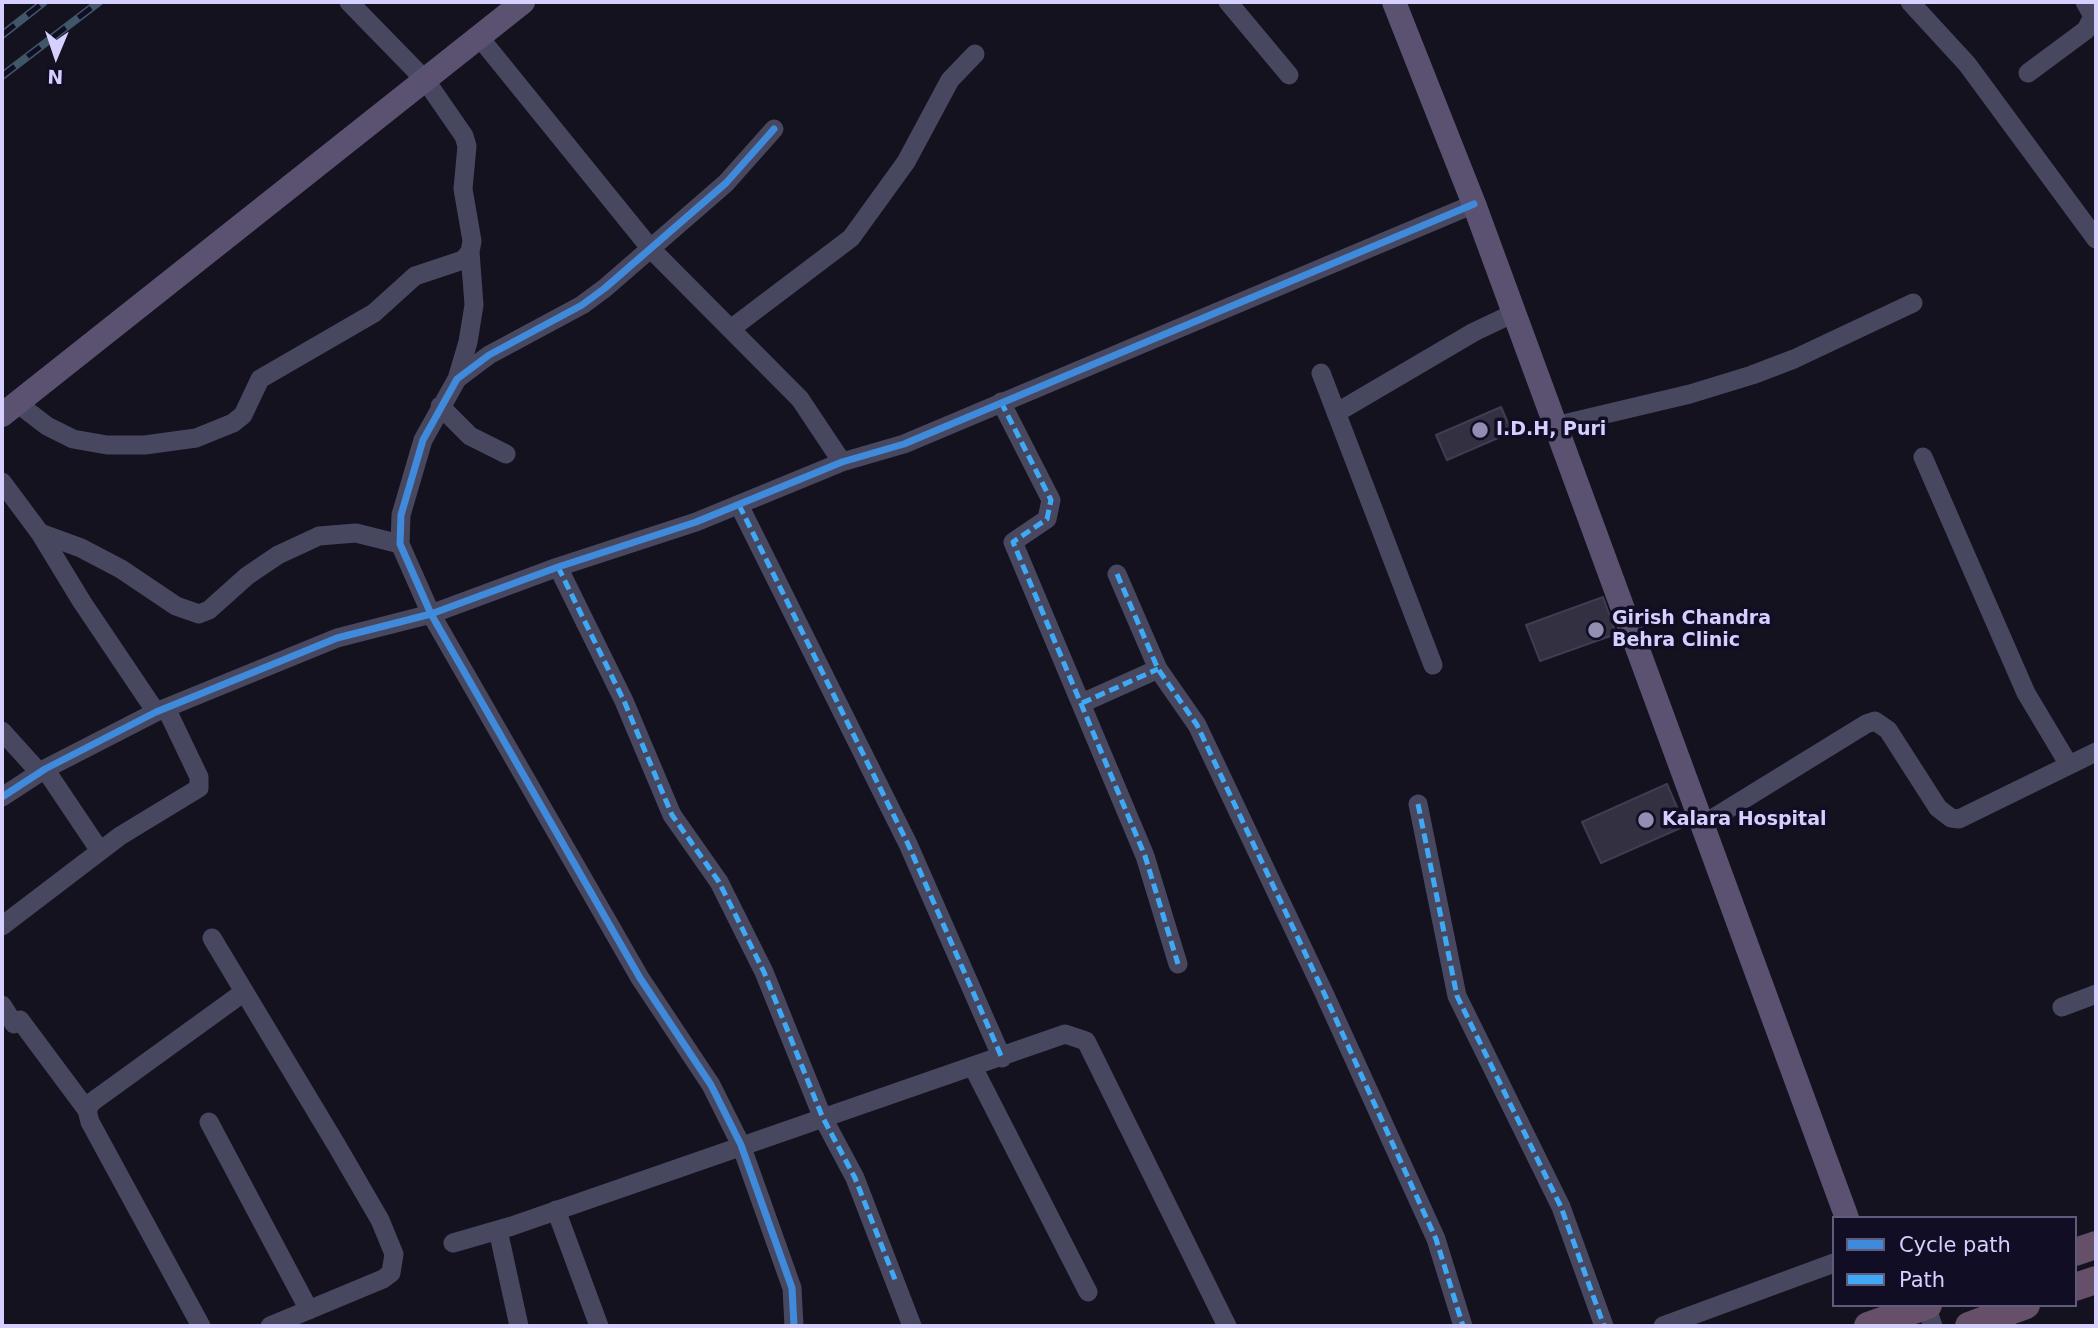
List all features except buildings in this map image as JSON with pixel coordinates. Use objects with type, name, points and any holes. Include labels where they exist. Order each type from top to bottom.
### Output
[{"type":"highway","points":[[2077,1251],[2096,1245]]},
{"type":"highway","points":[[2077,1286],[2096,1280]]},
{"type":"highway","points":[[1878,1317],[1923,1307]]},
{"type":"highway","points":[[1969,1326],[2021,1307]]},
{"type":"main road","points":[[9,409],[523,2]]},
{"type":"main road","points":[[1394,2],[1474,204],[1846,1216]]},
{"type":"street","points":[[349,2],[426,81],[464,136],[467,146],[463,189],[472,242],[470,252],[474,305],[468,342],[457,379],[440,405],[423,440],[401,515],[400,544],[431,614],[640,978],[711,1085],[741,1145],[792,1288],[794,1326]]},
{"type":"street","points":[[1228,2],[1289,75]]},
{"type":"street","points":[[1910,2],[1966,64],[2096,239]]},
{"type":"street","points":[[2028,74],[2091,23],[2093,16],[2084,2]]},
{"type":"street","points":[[480,38],[651,249],[800,399],[842,462]]},
{"type":"street","points":[[732,328],[851,238],[906,162],[950,80],[975,54]]},
{"type":"street","points":[[457,379],[489,355],[582,305],[726,183],[774,129]]},
{"type":"street","points":[[2,797],[42,771],[161,710],[337,638],[431,614],[558,567],[696,522],[842,462],[904,444],[1474,204]]},
{"type":"street","points":[[9,409],[73,439],[96,443],[145,445],[196,438],[233,423],[243,415],[260,379],[374,313],[415,276],[463,260],[470,252]]},
{"type":"street","points":[[1555,426],[1690,394],[1752,374],[1794,359],[1913,303]]},
{"type":"street","points":[[1336,413],[1474,332],[1514,313]]},
{"type":"street","points":[[1321,373],[1433,665]]},
{"type":"street","points":[[1001,402],[1051,500],[1047,519],[1013,542],[1145,856],[1178,964]]},
{"type":"street","points":[[440,405],[470,436],[506,454]]},
{"type":"street","points":[[1923,457],[2026,693],[2069,765]]},
{"type":"street","points":[[2,482],[40,533],[82,602],[161,710],[199,776],[200,788],[100,851],[2,926]]},
{"type":"street","points":[[739,505],[908,844],[1002,1058]]},
{"type":"street","points":[[40,533],[81,548],[121,569],[176,606],[199,614],[209,610],[247,576],[278,555],[318,536],[356,533],[400,544]]},
{"type":"street","points":[[558,567],[624,701],[672,815],[719,882],[764,972],[822,1116],[855,1178],[912,1326]]},
{"type":"street","points":[[1117,574],[1158,669],[1197,725],[1324,993],[1436,1239],[1463,1326]]},
{"type":"street","points":[[1082,703],[1158,669]]},
{"type":"street","points":[[1702,825],[1875,721],[1888,730],[1938,808],[1951,818],[1959,819],[2096,752]]},
{"type":"street","points":[[2,731],[42,771],[100,851]]},
{"type":"street","points":[[1418,804],[1457,996],[1561,1207],[1604,1326]]},
{"type":"street","points":[[212,938],[344,1156],[380,1220],[394,1254],[391,1273],[383,1279],[270,1326]]},
{"type":"street","points":[[87,1110],[92,1102],[244,992]]},
{"type":"street","points":[[2062,1007],[2096,994]]},
{"type":"street","points":[[2,1005],[87,1110],[90,1122],[201,1326]]},
{"type":"street","points":[[453,1243],[498,1230],[822,1116],[1002,1058],[1065,1034],[1078,1036],[1086,1041],[1227,1326]]},
{"type":"street","points":[[973,1067],[1088,1292]]},
{"type":"street","points":[[209,1122],[309,1310]]},
{"type":"street","points":[[556,1210],[599,1326]]},
{"type":"street","points":[[498,1230],[519,1326]]},
{"type":"street","points":[[1663,1326],[1832,1264]]},
{"type":"street","points":[[1927,1307],[1933,1326]]},
{"type":"railway","points":[[2,35],[44,2]]},
{"type":"railway","points":[[2,76],[99,2]]},
{"type":"marked path","points":[[1001,402],[1051,500],[1047,519],[1013,542],[1145,856],[1178,964]]},
{"type":"marked path","points":[[739,505],[908,844],[1002,1058]]},
{"type":"marked path","points":[[558,567],[624,701],[672,815],[719,882],[764,972],[822,1116],[855,1178],[896,1282]]},
{"type":"marked path","points":[[1117,574],[1158,669],[1197,725],[1324,993],[1436,1239],[1463,1326]]},
{"type":"marked path","points":[[1082,703],[1158,669]]},
{"type":"marked path","points":[[1418,804],[1457,996],[1561,1207],[1604,1326]]},
{"type":"cycle path","points":[[774,129],[726,183],[605,288],[582,305],[489,355],[457,379],[423,440],[401,515],[400,544],[431,614],[640,978],[711,1085],[741,1145],[792,1288],[794,1326]]},
{"type":"cycle path","points":[[2,797],[45,769],[156,712],[337,638],[431,614],[558,567],[696,522],[842,462],[904,444],[1474,204]]},
{"type":"place","name":"I.D.H, Puri","points":[[1480,430]]},
{"type":"place","name":"Girish Chandra Behra Clinic","points":[[1596,630]]},
{"type":"place","name":"Kalara Hospital","points":[[1646,820]]}]
